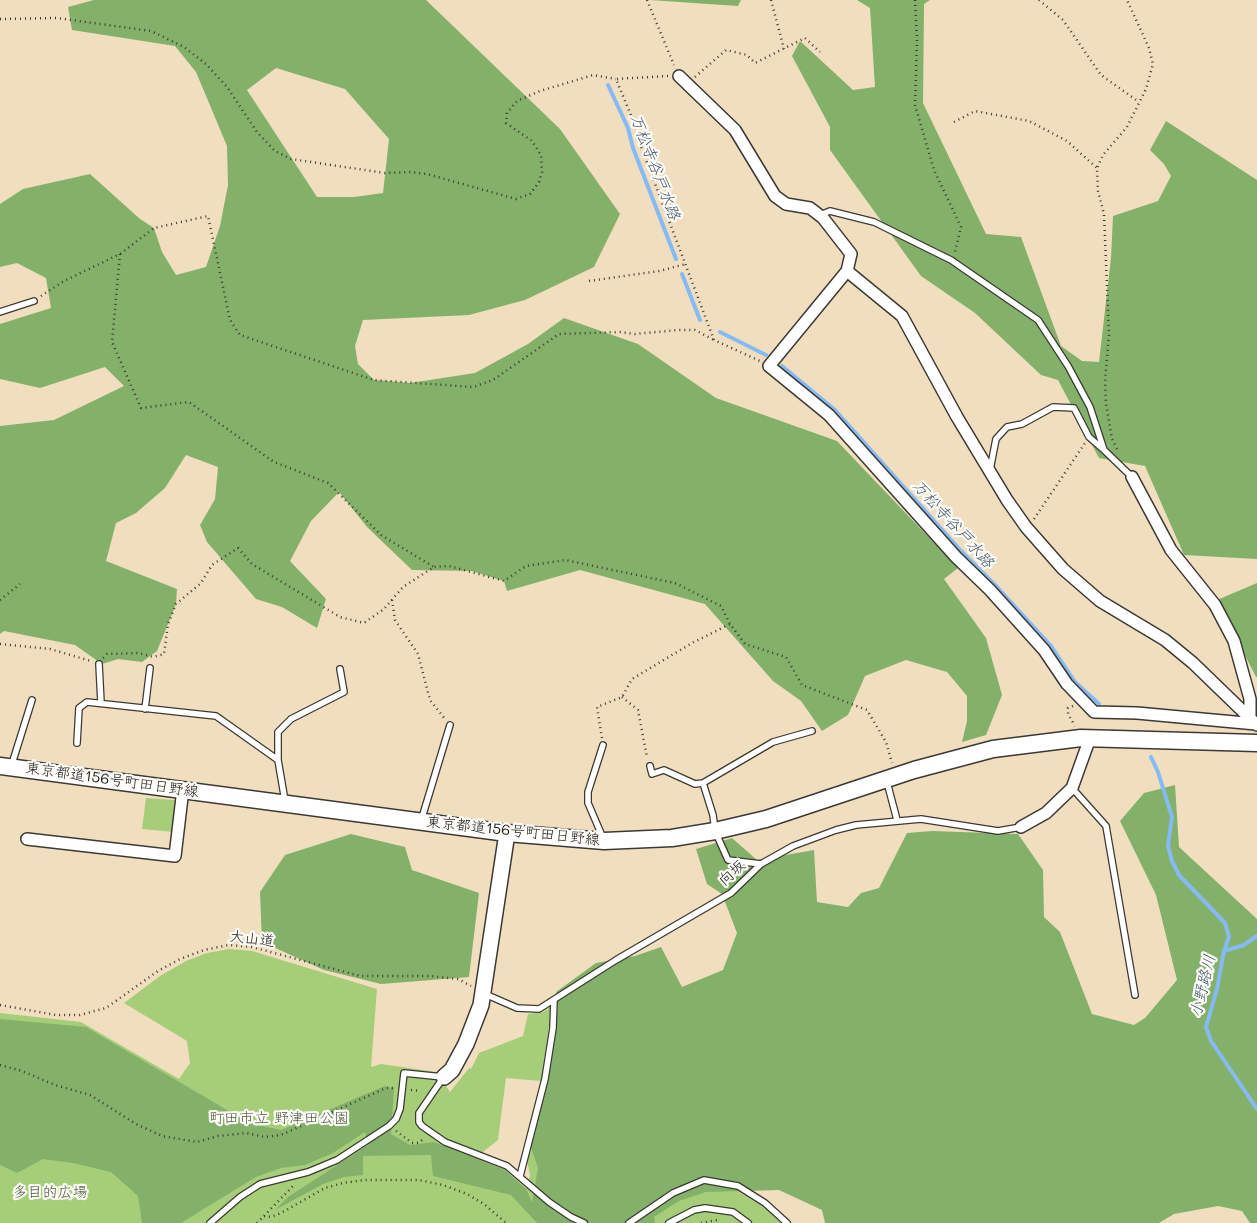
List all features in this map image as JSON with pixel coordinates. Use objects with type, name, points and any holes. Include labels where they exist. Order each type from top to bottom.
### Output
[{"type":"main road","name":"東京都道156号町田日野線","points":[[5,766],[507,833],[604,841],[655,840],[715,831],[766,819],[890,778],[955,758],[993,749],[1090,738],[1257,743]]},
{"type":"street","points":[[684,80],[735,130],[775,196],[786,204],[810,208],[819,215],[851,254],[847,272],[769,366],[835,421],[956,557],[990,590],[1044,650],[1067,684],[1094,712],[1137,713],[1254,722]]},
{"type":"street","points":[[847,272],[902,316],[957,417],[990,472],[1026,527],[1063,569],[1100,601],[1166,640],[1254,722]]},
{"type":"street","points":[[1132,477],[1171,550],[1215,605],[1234,641],[1250,699],[1254,722]]},
{"type":"street","points":[[1021,827],[1046,813],[1072,788],[1090,738]]},
{"type":"street","points":[[27,839],[46,845],[140,856],[175,856],[183,789]]},
{"type":"street","points":[[444,1077],[452,1070],[469,1037],[481,1005],[507,833]]},
{"type":"lane","points":[[819,215],[830,212],[874,222],[951,260],[1038,320],[1068,366],[1090,407],[1104,450]]},
{"type":"lane","points":[[0,312],[34,301]]},
{"type":"lane","points":[[990,472],[996,439],[1007,427],[1022,424],[1053,407],[1074,408],[1089,437],[1132,477]]},
{"type":"lane","points":[[99,664],[101,703]]},
{"type":"lane","points":[[145,709],[150,668]]},
{"type":"lane","points":[[285,803],[278,760],[278,732],[290,719],[344,692],[340,669]]},
{"type":"lane","points":[[5,766],[32,700]]},
{"type":"lane","points":[[77,743],[79,708],[87,702],[101,703],[216,716],[278,760]]},
{"type":"lane","points":[[421,822],[450,725]]},
{"type":"lane","points":[[650,766],[652,774],[664,770],[694,784],[703,783],[772,742],[812,731]]},
{"type":"lane","points":[[603,745],[588,792],[588,803],[604,841]]},
{"type":"lane","points":[[890,778],[896,820]]},
{"type":"lane","points":[[703,783],[713,815],[715,831],[728,860],[761,864]]},
{"type":"lane","points":[[1072,788],[1106,826],[1135,995]]},
{"type":"lane","name":"向坂","points":[[483,993],[506,1004],[528,1010],[539,1009],[616,960],[731,893],[761,864],[793,846],[822,834],[856,825],[921,819],[998,831],[1021,827]]},
{"type":"lane","points":[[520,1176],[545,1079],[553,1028],[554,1000]]},
{"type":"lane","points":[[210,1223],[240,1197],[260,1184],[308,1172],[337,1160],[389,1126],[396,1119],[400,1109],[404,1073],[444,1077],[419,1113],[419,1122],[430,1132],[445,1142],[507,1166],[549,1202],[571,1217],[584,1223]]},
{"type":"lane","points":[[629,1223],[673,1193],[704,1180],[738,1186],[765,1203],[787,1223]]},
{"type":"lane","points":[[669,1223],[694,1210],[705,1208],[733,1212],[748,1223]]},
{"type":"path","points":[[647,0],[664,45],[684,80]]},
{"type":"path","points":[[771,0],[784,48]]},
{"type":"path","points":[[915,0],[917,38],[916,105],[931,162],[961,227],[958,244],[951,260]]},
{"type":"path","points":[[1039,0],[1063,20],[1101,75],[1140,102]]},
{"type":"path","points":[[1120,454],[1112,439],[1106,404],[1105,381],[1109,335],[1104,214],[1098,191],[1097,168],[1104,155],[1127,127],[1146,89],[1153,64],[1149,48],[1127,0]]},
{"type":"path","points":[[0,19],[57,18],[151,31],[184,47],[206,64],[227,87],[257,132],[275,151],[292,159],[385,173],[410,172],[427,174],[516,199],[530,194],[539,182],[542,172],[541,156],[532,141],[506,123],[506,113],[517,101],[540,91],[593,75],[616,79],[684,80],[726,50],[747,55],[755,63],[805,38],[820,52]]},
{"type":"path","points":[[616,79],[637,130],[640,144],[714,340]]},
{"type":"path","points":[[954,122],[975,112],[1029,121],[1067,141],[1097,168]]},
{"type":"path","points":[[34,301],[64,281],[120,254],[154,228],[208,216],[230,320],[240,335],[374,380],[473,387],[493,380],[559,334],[621,332],[635,334],[695,330],[769,366]]},
{"type":"path","points":[[120,254],[112,342],[141,408],[189,402],[274,462],[328,483],[381,534],[434,567]]},
{"type":"path","points":[[590,280],[659,271],[686,264]]},
{"type":"path","points":[[1026,527],[1040,513],[1089,437]]},
{"type":"path","points":[[0,644],[50,649],[99,664],[107,654],[139,653],[153,657],[164,654],[168,624],[176,604],[201,583],[212,564],[238,548],[252,564],[340,617],[364,623],[384,610],[403,587],[434,567],[449,566],[504,581],[526,566],[566,560],[675,583],[721,606],[730,624],[745,644],[786,658],[802,685],[867,710],[886,742],[891,756],[890,778]]},
{"type":"path","points":[[0,600],[20,584]]},
{"type":"path","points":[[392,600],[395,620],[418,654],[430,700],[450,725]]},
{"type":"path","points":[[603,745],[597,707],[622,697],[632,679],[692,643],[730,624]]},
{"type":"path","points":[[622,697],[638,710],[650,766]]},
{"type":"path","name":"大山道","points":[[0,1005],[56,1015],[89,1013],[106,1008],[158,971],[180,959],[204,950],[229,945],[252,947],[360,976],[430,976],[458,980],[483,993]]},
{"type":"path","points":[[0,1065],[55,1086],[90,1095],[136,1124],[162,1136],[197,1142],[218,1136],[246,1134],[265,1137],[281,1135],[386,1088],[421,1091]]},
{"type":"path","points":[[389,1126],[412,1143],[418,1143],[430,1132]]},
{"type":"path","points":[[257,1223],[308,1172]]},
{"type":"path","points":[[264,1216],[271,1217],[281,1213],[325,1188],[343,1183],[365,1180],[420,1180],[443,1185],[467,1194],[484,1204],[506,1223]]},
{"type":"green space","points":[[94,0],[426,0],[560,129],[620,214],[594,267],[525,300],[469,315],[363,320],[355,346],[358,364],[374,380],[410,383],[475,373],[528,344],[564,318],[638,344],[716,398],[837,441],[958,568],[944,579],[986,638],[1002,695],[986,735],[962,742],[967,721],[967,696],[947,672],[906,660],[865,676],[848,715],[822,731],[801,701],[773,681],[705,604],[580,570],[507,591],[504,581],[472,571],[412,570],[367,527],[339,492],[311,521],[290,561],[326,599],[317,628],[282,607],[256,599],[207,542],[200,525],[215,499],[218,467],[186,455],[165,488],[136,513],[116,523],[106,561],[177,589],[176,604],[157,651],[142,662],[118,659],[102,664],[75,645],[4,631],[0,634],[0,426],[54,420],[124,386],[105,367],[40,388],[0,379],[0,324],[51,308],[46,278],[17,263],[0,267],[0,204],[23,189],[90,174],[140,219],[154,228],[162,252],[176,275],[206,267],[220,226],[228,185],[227,146],[196,72],[175,46],[72,30],[68,7]],"holes":[[[276,68],[345,89],[389,139],[383,193],[354,197],[317,197],[247,90]]]},
{"type":"green space","points":[[650,0],[741,0],[738,6]]},
{"type":"green space","points":[[857,0],[930,0],[924,4],[923,103],[986,234],[1021,237],[1061,346],[1082,361],[1099,362],[1111,258],[1113,216],[1158,201],[1171,176],[1164,164],[1150,150],[1166,121],[1257,180],[1257,559],[1184,555],[1145,466],[1099,458],[1058,380],[1041,375],[975,313],[921,276],[830,150],[830,127],[792,56],[800,41],[853,90],[875,87],[870,8]]},
{"type":"green space","points":[[1257,583],[1257,677],[1256,677],[1217,600]]},
{"type":"green space","points":[[1175,785],[1179,847],[1257,919],[1257,1223],[1250,1223],[1242,1211],[1218,1206],[1174,1214],[1159,1223],[825,1223],[822,1210],[779,1190],[706,1192],[679,1201],[654,1217],[655,1223],[537,1223],[511,1195],[433,1176],[431,1155],[363,1156],[363,1175],[344,1177],[323,1184],[275,1210],[288,1197],[368,1145],[365,1132],[333,1153],[305,1165],[281,1168],[256,1177],[181,1223],[142,1223],[138,1196],[111,1172],[73,1163],[43,1159],[17,1173],[0,1165],[0,1019],[86,1027],[249,1123],[281,1130],[385,1086],[394,1088],[391,1134],[410,1145],[434,1142],[505,1170],[526,1189],[532,1202],[538,1168],[531,1147],[546,1078],[556,992],[596,963],[635,956],[661,947],[682,987],[723,970],[737,933],[722,894],[707,884],[696,849],[732,838],[757,860],[814,850],[817,902],[848,907],[861,893],[879,888],[907,833],[932,831],[1018,834],[1043,870],[1044,917],[1060,932],[1092,1014],[1134,1025],[1145,1018],[1177,980],[1156,895],[1120,821],[1144,793]]},
{"type":"green space","points":[[146,798],[174,800],[177,803],[174,832],[142,829]]},
{"type":"green space","points":[[351,834],[405,847],[412,870],[479,893],[469,977],[381,984],[324,970],[262,942],[260,892],[285,855]]},
{"type":"green space","name":"町田市立 野津田公園","points":[[229,949],[252,951],[377,989],[371,1067],[381,1064],[437,1072],[450,1092],[469,1068],[471,1069],[479,1053],[523,1036],[528,1014],[543,1012],[552,1006],[541,1081],[506,1078],[498,1140],[484,1151],[480,1160],[505,1170],[526,1188],[530,1175],[527,1161],[546,1078],[691,1190],[737,1191],[767,1209],[781,1223],[0,1223],[0,1013],[81,1022],[179,1079],[190,1063],[187,1041],[124,1003],[160,976],[186,961],[207,953]]},
{"type":"waterway","name":"万松寺谷戸水路","points":[[608,85],[628,128],[633,148],[676,259]]},
{"type":"waterway","name":"万松寺谷戸水路","points":[[682,274],[700,320]]},
{"type":"waterway","name":"万松寺谷戸水路","points":[[720,332],[766,355]]},
{"type":"waterway","name":"万松寺谷戸水路","points":[[782,366],[835,410],[961,551],[1051,646],[1075,682],[1099,704]]},
{"type":"waterway","name":"万松寺谷戸水路","points":[[1151,757],[1158,772],[1172,817],[1168,846],[1172,861],[1179,875],[1225,923],[1229,937],[1224,951]]},
{"type":"waterway","name":"小野路川","points":[[1257,936],[1244,945],[1224,951],[1217,989],[1206,1027],[1211,1041],[1257,1109]]},
{"type":"park label","name":"多目的広場","points":[[50,1192]]}]
